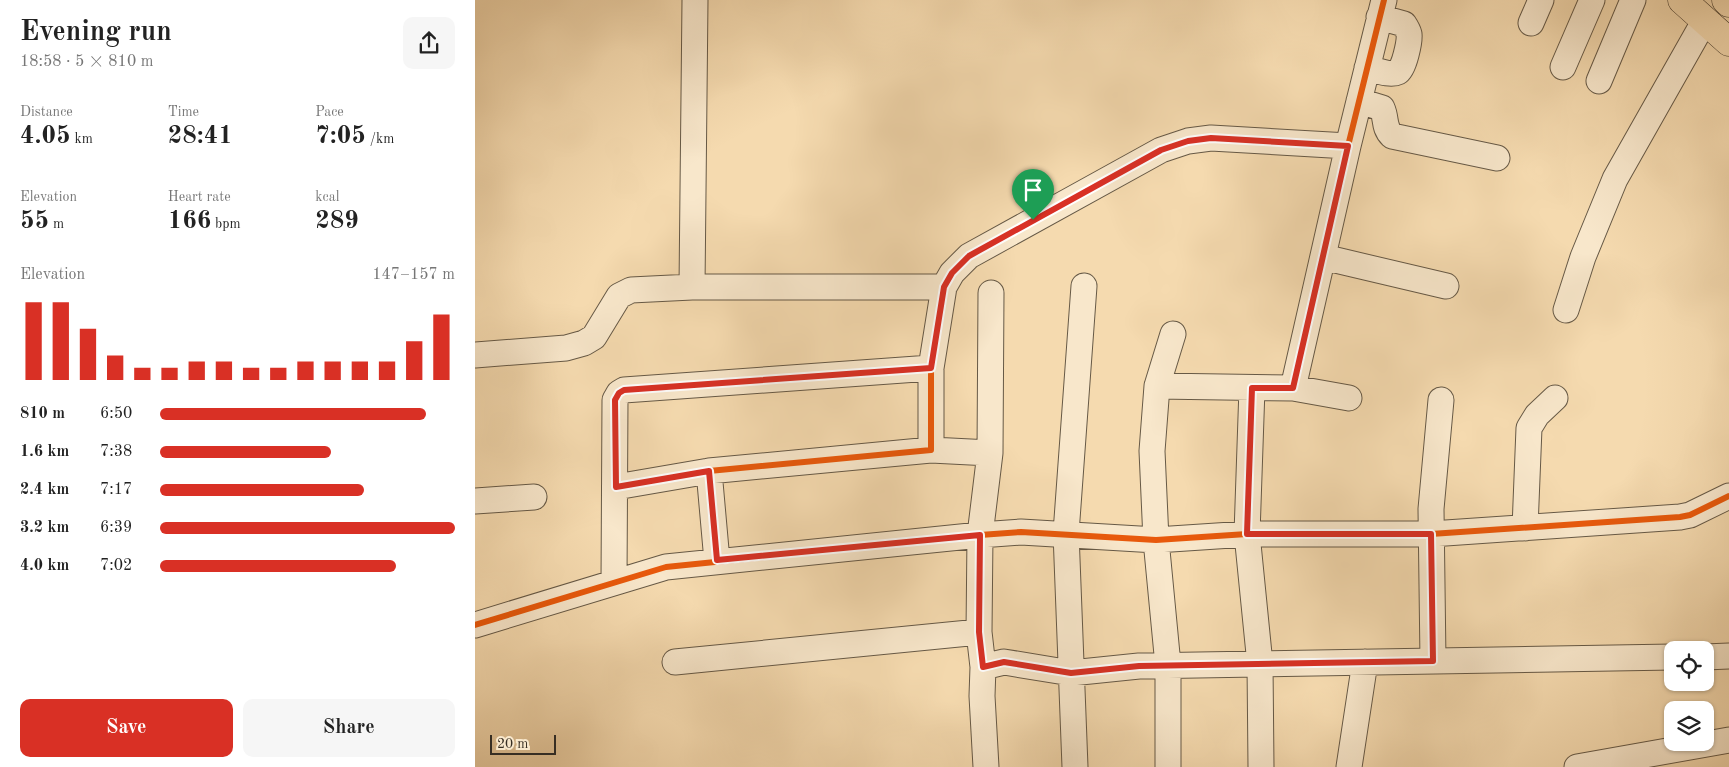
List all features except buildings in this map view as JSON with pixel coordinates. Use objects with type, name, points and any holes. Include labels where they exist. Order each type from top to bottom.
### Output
[{"type":"main road","points":[[1682,0],[1729,42]]},
{"type":"main road","points":[[1726,0],[1729,3]]},
{"type":"street","points":[[692,287],[695,0]]},
{"type":"street","points":[[1531,23],[1541,0]]},
{"type":"street","points":[[1563,67],[1592,0]]},
{"type":"street","points":[[1599,81],[1633,0]]},
{"type":"street","points":[[1293,388],[1348,146],[1367,68],[1382,9],[1404,24],[1408,30],[1409,36],[1403,68],[1399,72],[1392,73],[1367,68]]},
{"type":"street","points":[[1566,310],[1583,257],[1615,179],[1705,20]]},
{"type":"street","points":[[1359,101],[1382,108],[1385,114],[1387,130],[1392,136],[1497,158]]},
{"type":"street","points":[[931,450],[931,368],[944,287],[952,273],[969,256],[1161,150],[1188,141],[1211,138],[1348,146]]},
{"type":"street","points":[[1323,257],[1446,286]]},
{"type":"street","points":[[1075,767],[1065,533],[1084,286]]},
{"type":"street","points":[[475,355],[565,348],[584,344],[594,337],[619,296],[631,290],[692,287],[944,287]]},
{"type":"street","points":[[986,767],[981,696],[983,667],[979,632],[980,535],[990,453],[991,293]]},
{"type":"street","points":[[1168,767],[1168,665],[1156,540],[1152,451],[1157,386],[1173,334]]},
{"type":"street","points":[[614,582],[615,400],[619,393],[624,390],[931,368]]},
{"type":"street","points":[[1157,386],[1293,388],[1349,398]]},
{"type":"street","points":[[1252,388],[1247,534],[1260,664],[1261,767]]},
{"type":"street","points":[[1525,528],[1529,428],[1537,414],[1555,398]]},
{"type":"street","points":[[1433,661],[1431,509],[1441,400]]},
{"type":"street","points":[[616,487],[709,471],[931,450],[990,453]]},
{"type":"street","points":[[709,471],[717,560]]},
{"type":"street","points":[[475,625],[666,567],[717,560],[1021,532],[1065,533],[1156,540],[1247,534],[1431,534],[1680,518],[1729,496]]},
{"type":"street","points":[[475,501],[533,498]]},
{"type":"street","points":[[675,662],[979,632]]},
{"type":"street","points":[[1714,656],[1729,656]]},
{"type":"street","points":[[983,667],[1004,662],[1071,673],[1168,665],[1664,657]]},
{"type":"street","points":[[1349,767],[1365,662]]},
{"type":"street","points":[[1577,767],[1729,740]]},
{"type":"cycle path","points":[[616,487],[709,471],[931,450],[931,368],[944,287],[952,273],[969,256],[1161,150],[1188,141],[1211,138],[1348,146],[1384,0]]},
{"type":"cycle path","points":[[475,625],[666,567],[1021,532],[1156,540],[1247,534],[1431,534],[1680,517],[1690,515],[1729,496]]},
{"type":"route","points":[[1211,138],[1348,146],[1293,388],[1252,388],[1247,534],[1431,534],[1433,661],[1139,666],[1071,673],[1004,662],[983,667],[979,632],[980,535],[717,560],[709,471],[616,487],[615,400],[619,393],[624,390],[931,368],[944,287],[952,273],[969,256],[1033,220],[1161,150],[1188,141],[1211,138]]}]
